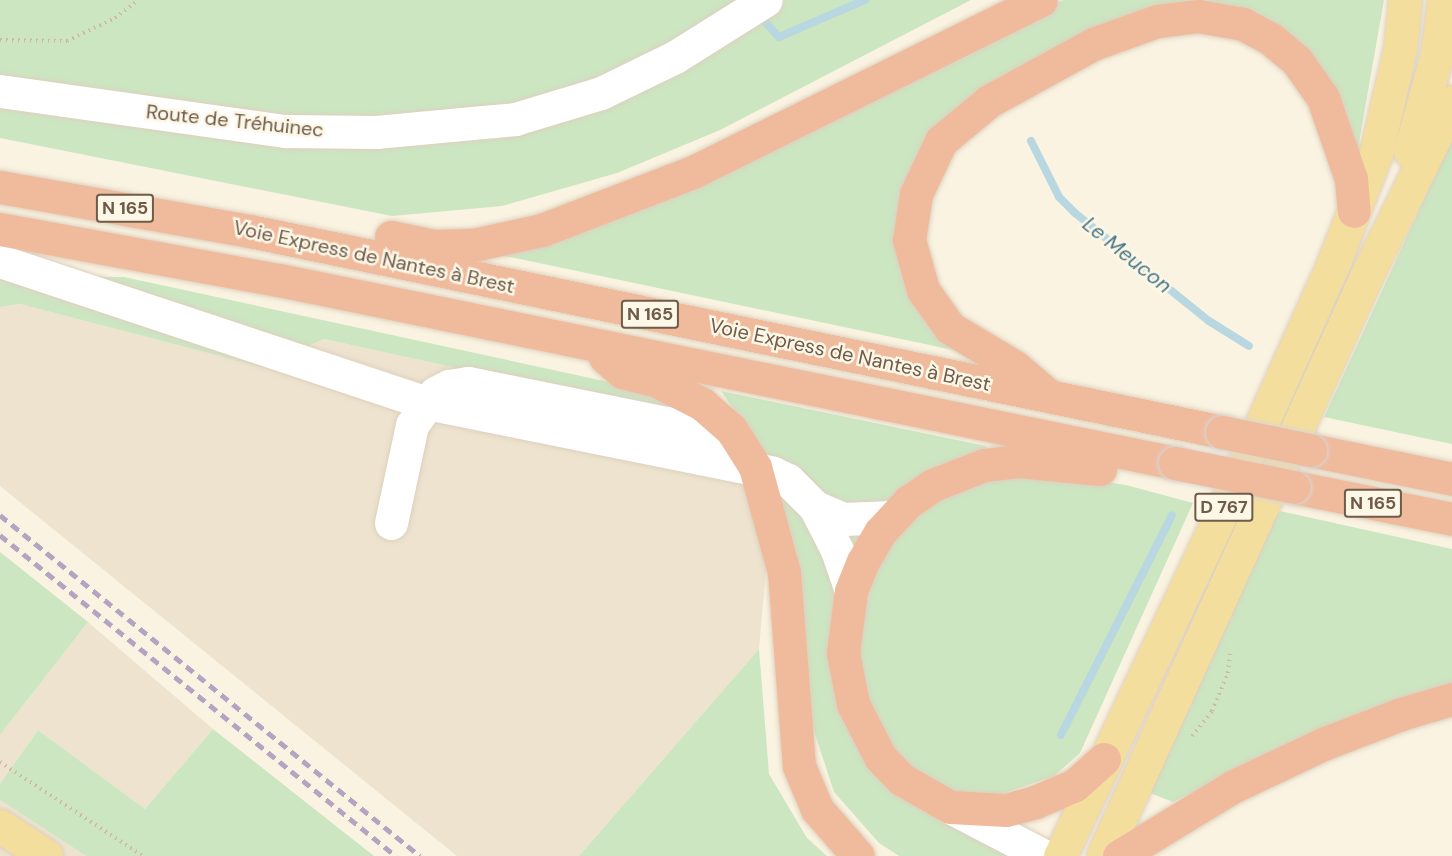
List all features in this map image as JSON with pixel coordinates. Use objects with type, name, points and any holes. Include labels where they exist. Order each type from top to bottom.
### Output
[{"type":"highway","points":[[250,231],[298,218],[435,246],[473,245],[542,230],[693,172],[1041,0]]},
{"type":"highway","points":[[1049,397],[1016,367],[950,328],[923,290],[909,240],[916,194],[941,141],[989,101],[1092,44],[1157,21],[1198,16],[1243,24],[1271,39],[1297,61],[1323,98],[1351,179],[1354,211]]},
{"type":"highway","name":"Voie Express de Nantes à Brest","points":[[0,187],[250,231],[1452,479]]},
{"type":"highway","name":"Voie Express de Nantes à Brest","points":[[0,230],[279,279],[1452,519]]},
{"type":"highway","points":[[588,342],[622,372],[665,384],[702,404],[731,429],[784,572],[799,766],[817,809],[858,856]]},
{"type":"highway","points":[[1104,759],[1075,785],[1035,802],[1006,810],[950,807],[902,779],[880,757],[865,731],[849,687],[843,653],[851,591],[863,561],[892,517],[933,485],[984,465],[1018,461],[1110,470],[1162,461]]},
{"type":"highway","points":[[1119,856],[1232,787],[1323,744],[1401,714],[1452,699]]},
{"type":"main road","name":"D 767","points":[[1060,856],[1270,407],[1354,211],[1391,95],[1405,0]]},
{"type":"main road","name":"D 767","points":[[1103,856],[1367,275],[1424,107],[1444,0]]},
{"type":"main road","points":[[1367,275],[1452,102]]},
{"type":"main road","points":[[0,826],[46,856]]},
{"type":"street","name":"Route de Tréhuinec","points":[[0,91],[286,131],[388,131],[515,119],[601,93],[675,57],[766,0]]},
{"type":"street","points":[[0,261],[427,403],[745,465],[788,480],[815,507],[837,550],[851,591]]},
{"type":"street","points":[[392,523],[406,441],[427,403]]},
{"type":"street","points":[[815,507],[843,519],[892,517]]},
{"type":"street","points":[[950,807],[1044,856]]},
{"type":"path","points":[[0,40],[67,41],[115,18],[138,0]]},
{"type":"path","points":[[0,762],[143,856]]},
{"type":"shaded area","points":[[20,304],[262,367],[324,339],[684,418],[747,482],[766,570],[759,649],[579,856],[457,856],[0,486],[0,307]]},
{"type":"shaded area","points":[[88,622],[213,729],[145,809],[38,730],[0,784],[0,735]]},
{"type":"shaded area","points":[[0,800],[86,856],[0,856]]},
{"type":"green space","points":[[0,0],[971,0],[720,130],[617,173],[502,206],[392,216],[0,138]]},
{"type":"green space","points":[[1063,0],[1384,0],[1357,154],[1243,13],[1015,72],[897,208],[963,352],[496,254],[652,202]]},
{"type":"green space","points":[[1452,138],[1452,444],[1324,417]]},
{"type":"green space","points":[[0,276],[124,277],[669,395],[684,418],[324,339],[262,367],[20,304],[0,307]]},
{"type":"green space","points":[[721,391],[986,446],[996,480],[1055,475],[1126,485],[1193,503],[1080,753],[1054,776],[995,796],[1011,856],[899,856],[879,843],[834,792],[811,722],[797,553],[775,484],[749,432]]},
{"type":"green space","points":[[1280,511],[1452,549],[1452,687],[1334,724],[1173,802],[1145,791],[1251,544]]},
{"type":"green space","points":[[0,552],[88,622],[0,735]]},
{"type":"green space","points":[[759,649],[769,774],[807,838],[827,856],[579,856]]},
{"type":"green space","points":[[213,729],[374,856],[86,856],[0,800],[0,784],[38,730],[145,809]]},
{"type":"waterway","name":"Le Meucon","points":[[758,14],[779,37],[865,0]]},
{"type":"waterway","name":"Le Meucon","points":[[1031,141],[1059,197],[1075,213],[1209,321],[1249,346]]},
{"type":"waterway","name":"Le Meucon","points":[[1061,735],[1172,515]]},
{"type":"railway","points":[[0,515],[420,856]]},
{"type":"railway","points":[[0,535],[396,856]]}]
